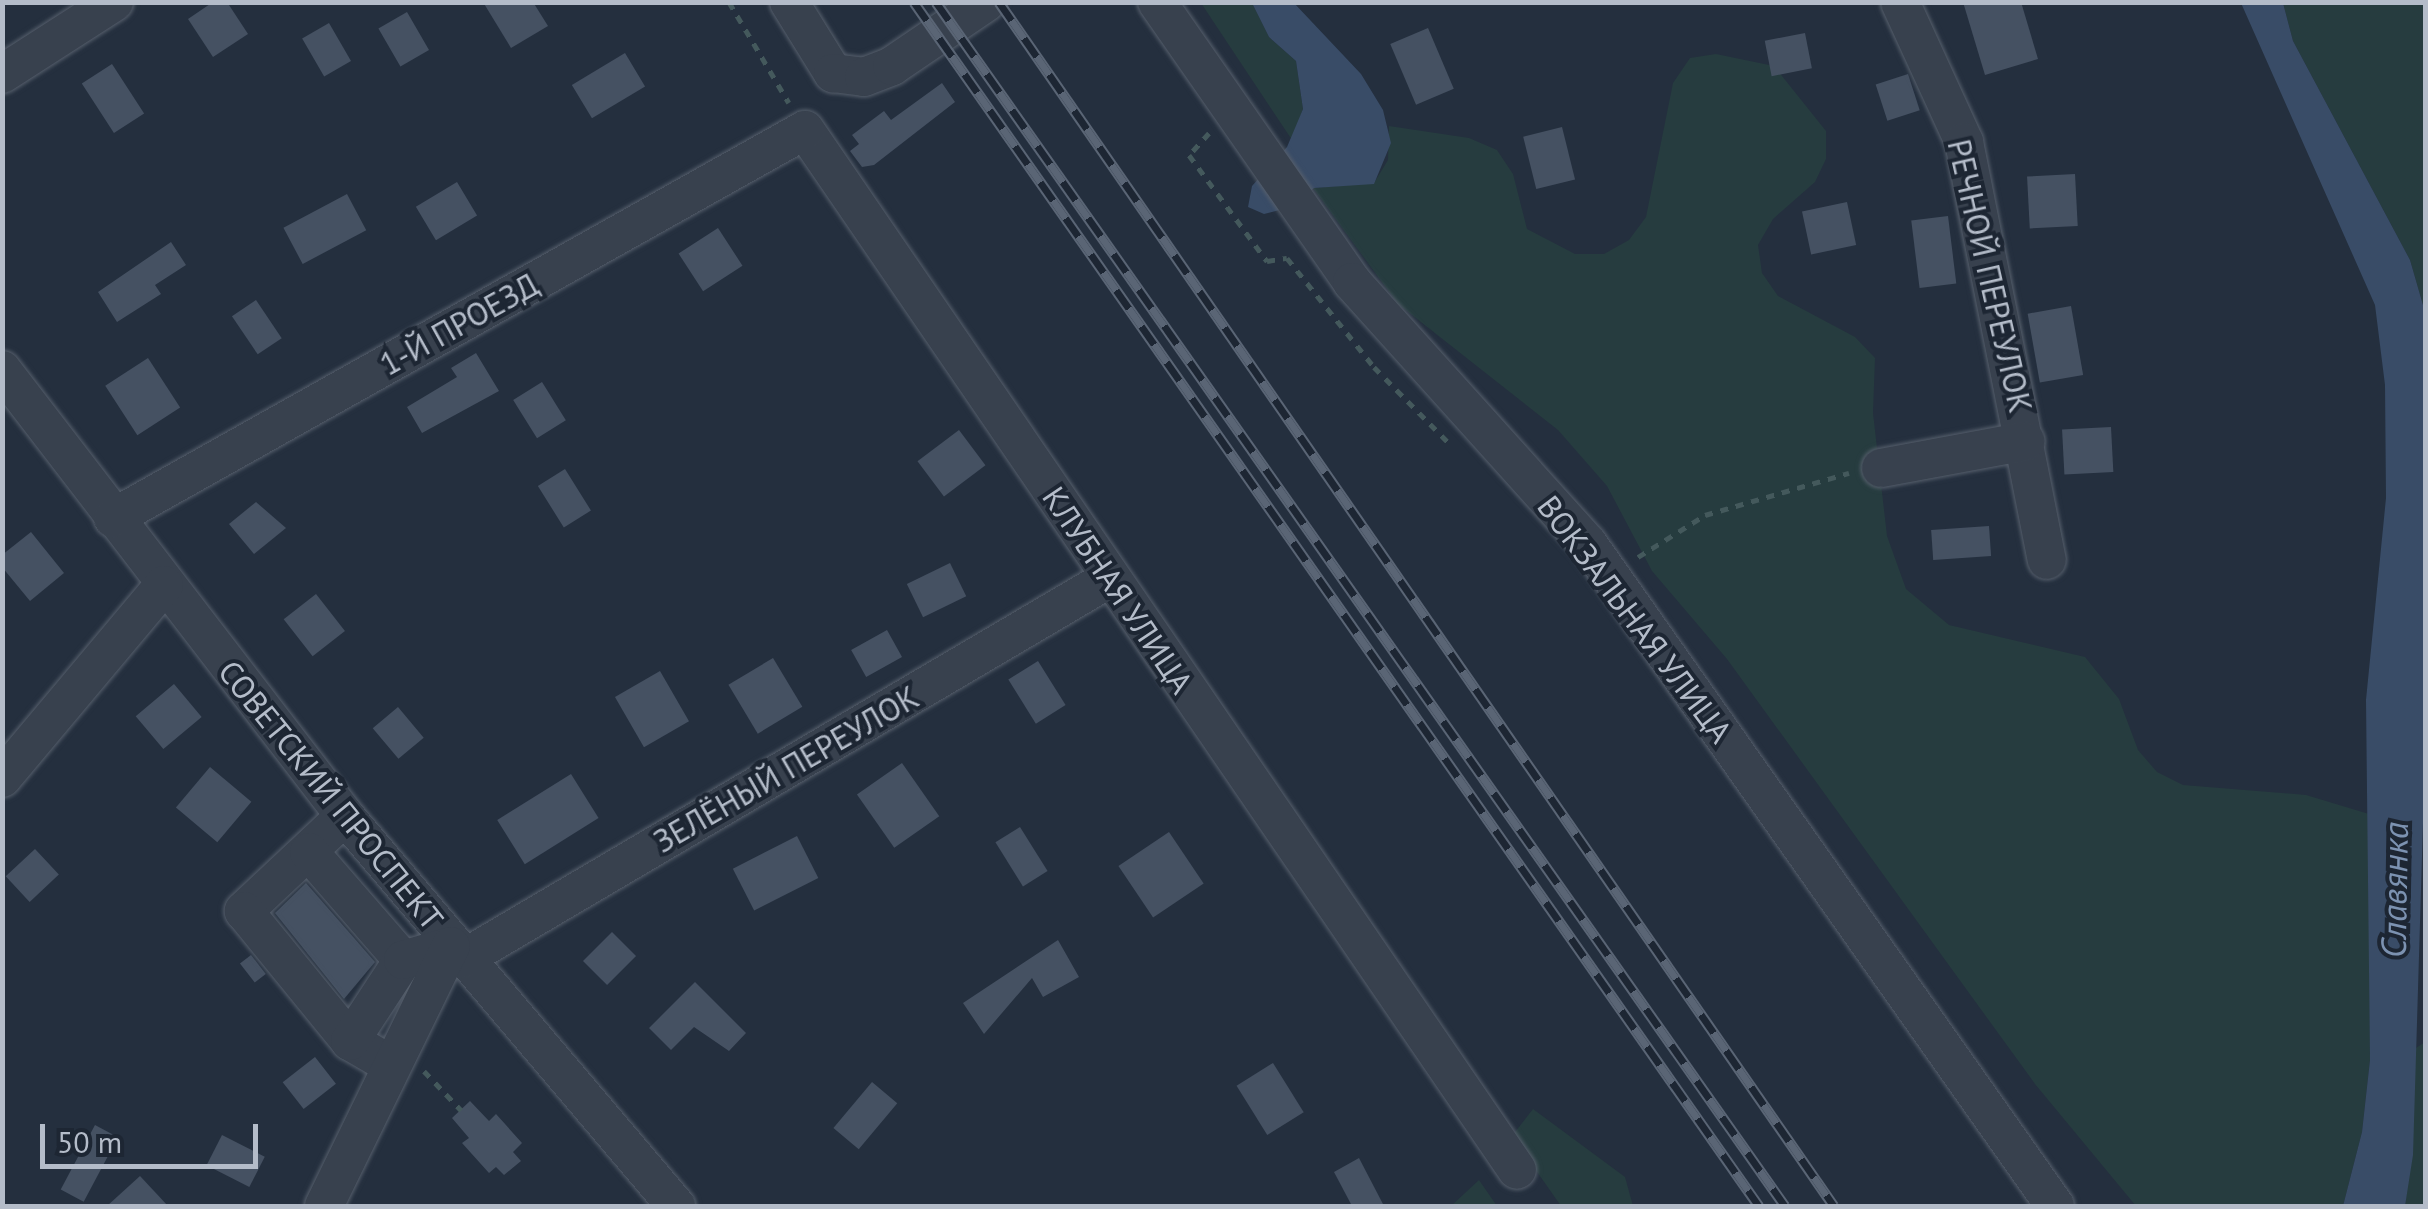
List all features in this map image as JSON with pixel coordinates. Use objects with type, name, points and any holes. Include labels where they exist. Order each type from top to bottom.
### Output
[{"type":"street","points":[[2,74],[114,2]]},
{"type":"street","points":[[789,2],[833,73]]},
{"type":"street","points":[[833,73],[864,77],[892,66],[986,2]]},
{"type":"street","name":"ВОКЗАЛЬНАЯ УЛИЦА","points":[[1157,2],[1401,343],[1588,544],[2054,1206]]},
{"type":"street","name":"РЕЧНОЙ ПЕРЕУЛОК","points":[[1900,2],[1964,142],[2047,560]]},
{"type":"street","points":[[804,130],[833,73]]},
{"type":"street","name":"1-Й ПРОЕЗД","points":[[113,518],[804,130]]},
{"type":"street","name":"КЛУБНАЯ УЛИЦА","points":[[804,130],[1517,1170]]},
{"type":"street","name":"СОВЕТСКИЙ ПРОСПЕКТ","points":[[2,370],[345,816],[676,1206]]},
{"type":"street","points":[[1881,468],[2026,441]]},
{"type":"street","name":"ЗЕЛЁНЫЙ ПЕРЕУЛОК","points":[[402,960],[457,952],[1110,578]]},
{"type":"street","points":[[2,778],[164,585]]},
{"type":"street","points":[[345,816],[244,911],[350,1041],[396,1056]]},
{"type":"street","points":[[309,852],[402,960],[350,1041]]},
{"type":"street","points":[[324,1206],[396,1056],[457,952]]},
{"type":"path","points":[[729,2],[804,130]]},
{"type":"path","points":[[1218,124],[1189,154],[1211,185],[1267,261],[1287,258],[1374,367],[1462,458]]},
{"type":"path","points":[[1632,560],[1705,516],[1742,502],[1881,468]]},
{"type":"path","points":[[396,1056],[460,1110]]},
{"type":"green space","points":[[1201,3],[1252,3],[1269,37],[1296,61],[1303,109],[1292,140]]},
{"type":"green space","points":[[2283,3],[2425,3],[2425,312],[2410,260],[2293,41]]},
{"type":"green space","points":[[1716,54],[1774,66],[1826,131],[1826,159],[1815,182],[1773,219],[1758,245],[1762,273],[1778,296],[1855,337],[1875,358],[1873,413],[1887,536],[1906,589],[1949,625],[2085,657],[2119,699],[2138,750],[2157,772],[2183,785],[2306,795],[2369,814],[2370,1060],[2362,1132],[2343,1206],[2136,1206],[2035,1084],[1727,659],[1652,571],[1607,486],[1558,430],[1398,304],[1313,188],[1374,183],[1388,160],[1389,126],[1469,138],[1497,150],[1513,174],[1527,229],[1575,254],[1604,254],[1629,240],[1646,217],[1673,83],[1690,58]]},
{"type":"green space","points":[[2425,1042],[2425,1206],[2405,1206],[2416,1048]]},
{"type":"green space","points":[[1533,1109],[1625,1177],[1633,1206],[1561,1206],[1512,1136]]},
{"type":"green space","points":[[1479,1180],[1497,1206],[1451,1206]]},
{"type":"water","points":[[1252,3],[1294,3],[1361,74],[1383,110],[1391,143],[1374,184],[1314,188],[1291,207],[1264,214],[1248,207],[1252,186],[1287,147],[1303,109],[1296,61],[1269,37]]},
{"type":"water","name":"Славянка","points":[[2241,3],[2283,3],[2293,41],[2410,260],[2425,312],[2426,724],[2413,1155],[2405,1206],[2343,1206],[2362,1132],[2370,1060],[2366,700],[2386,498],[2385,385],[2375,305]]},
{"type":"building","points":[[213,2],[227,2],[248,34],[213,57],[188,19]]},
{"type":"building","points":[[483,2],[533,2],[548,26],[511,48]]},
{"type":"building","points":[[1963,2],[2021,2],[2038,59],[1985,75]]},
{"type":"building","points":[[407,12],[429,50],[400,67],[378,28]]},
{"type":"building","points":[[329,23],[351,61],[324,77],[302,38]]},
{"type":"building","points":[[1428,28],[1454,89],[1416,105],[1390,44]]},
{"type":"building","points":[[1805,33],[1812,68],[1772,76],[1765,41]]},
{"type":"building","points":[[625,53],[645,86],[592,118],[572,85]]},
{"type":"building","points":[[112,64],[144,113],[114,133],[82,84]]},
{"type":"building","points":[[1908,74],[1920,110],[1887,121],[1876,85]]},
{"type":"building","points":[[942,83],[955,102],[874,165],[862,167],[850,151],[859,144],[852,135],[884,111],[891,120]]},
{"type":"building","points":[[1562,127],[1575,179],[1536,189],[1523,137]]},
{"type":"building","points":[[2075,174],[2078,226],[2030,228],[2027,177]]},
{"type":"building","points":[[457,182],[477,215],[436,240],[416,207]]},
{"type":"building","points":[[347,194],[366,230],[303,264],[283,228]]},
{"type":"building","points":[[1847,202],[1856,245],[1811,255],[1802,212]]},
{"type":"building","points":[[1948,216],[1956,283],[1920,288],[1911,221]]},
{"type":"building","points":[[718,228],[743,266],[703,291],[679,254]]},
{"type":"building","points":[[171,242],[186,265],[155,285],[161,294],[117,322],[98,292]]},
{"type":"building","points":[[256,300],[282,338],[258,354],[232,316]]},
{"type":"building","points":[[2071,306],[2083,375],[2040,383],[2028,314]]},
{"type":"building","points":[[476,353],[499,391],[422,433],[407,407],[457,377],[451,368]]},
{"type":"building","points":[[148,358],[180,407],[137,435],[105,386]]},
{"type":"building","points":[[542,382],[566,420],[537,438],[513,400]]},
{"type":"building","points":[[2111,427],[2113,472],[2064,475],[2062,430]]},
{"type":"building","points":[[959,430],[985,465],[944,496],[917,461]]},
{"type":"building","points":[[565,469],[591,511],[564,528],[538,486]]},
{"type":"building","points":[[256,502],[286,528],[254,554],[229,524]]},
{"type":"building","points":[[1989,526],[1991,556],[1933,560],[1931,530]]},
{"type":"building","points":[[31,532],[64,573],[30,601],[2,567],[2,555]]},
{"type":"building","points":[[950,563],[966,596],[923,617],[907,584]]},
{"type":"building","points":[[316,594],[345,631],[313,656],[284,619]]},
{"type":"building","points":[[887,630],[902,657],[866,677],[851,650]]},
{"type":"building","points":[[773,658],[802,707],[758,734],[728,685]]},
{"type":"building","points":[[1038,661],[1066,705],[1036,724],[1008,680]]},
{"type":"building","points":[[660,671],[689,721],[644,747],[615,697]]},
{"type":"building","points":[[174,684],[202,717],[163,749],[136,716]]},
{"type":"building","points":[[398,707],[424,738],[398,759],[373,728]]},
{"type":"building","points":[[902,763],[939,816],[894,848],[857,795]]},
{"type":"building","points":[[210,767],[251,802],[217,842],[176,808]]},
{"type":"building","points":[[571,774],[599,818],[525,864],[497,820]]},
{"type":"building","points":[[1020,827],[1048,871],[1023,886],[995,842]]},
{"type":"building","points":[[1169,832],[1204,883],[1153,918],[1118,866]]},
{"type":"building","points":[[797,836],[818,878],[754,911],[733,869]]},
{"type":"building","points":[[35,849],[59,875],[30,902],[6,876]]},
{"type":"building","points":[[306,883],[375,962],[344,999],[275,913]]},
{"type":"building","points":[[612,932],[636,956],[607,985],[583,961]]},
{"type":"building","points":[[1058,940],[1079,977],[1043,997],[1032,978],[984,1034],[963,1003]]},
{"type":"building","points":[[251,955],[266,974],[255,983],[240,964]]},
{"type":"building","points":[[695,982],[746,1033],[729,1051],[694,1027],[671,1050],[649,1028]]},
{"type":"building","points":[[315,1057],[336,1084],[304,1109],[283,1082]]},
{"type":"building","points":[[1273,1063],[1304,1112],[1267,1135],[1237,1086]]},
{"type":"building","points":[[872,1082],[897,1103],[859,1149],[833,1128]]},
{"type":"building","points":[[470,1101],[489,1121],[496,1114],[522,1143],[513,1152],[521,1161],[504,1175],[496,1167],[489,1173],[462,1143],[469,1138],[452,1118]]},
{"type":"building","points":[[95,1125],[118,1137],[84,1202],[61,1189]]},
{"type":"building","points":[[222,1135],[265,1157],[249,1187],[207,1165]]},
{"type":"building","points":[[1359,1158],[1384,1206],[1352,1206],[1334,1172]]},
{"type":"building","points":[[140,1176],[168,1206],[107,1206]]},
{"type":"railway","points":[[914,2],[1759,1206]]},
{"type":"railway","points":[[936,2],[1785,1206]]},
{"type":"railway","points":[[999,2],[1834,1206]]}]
